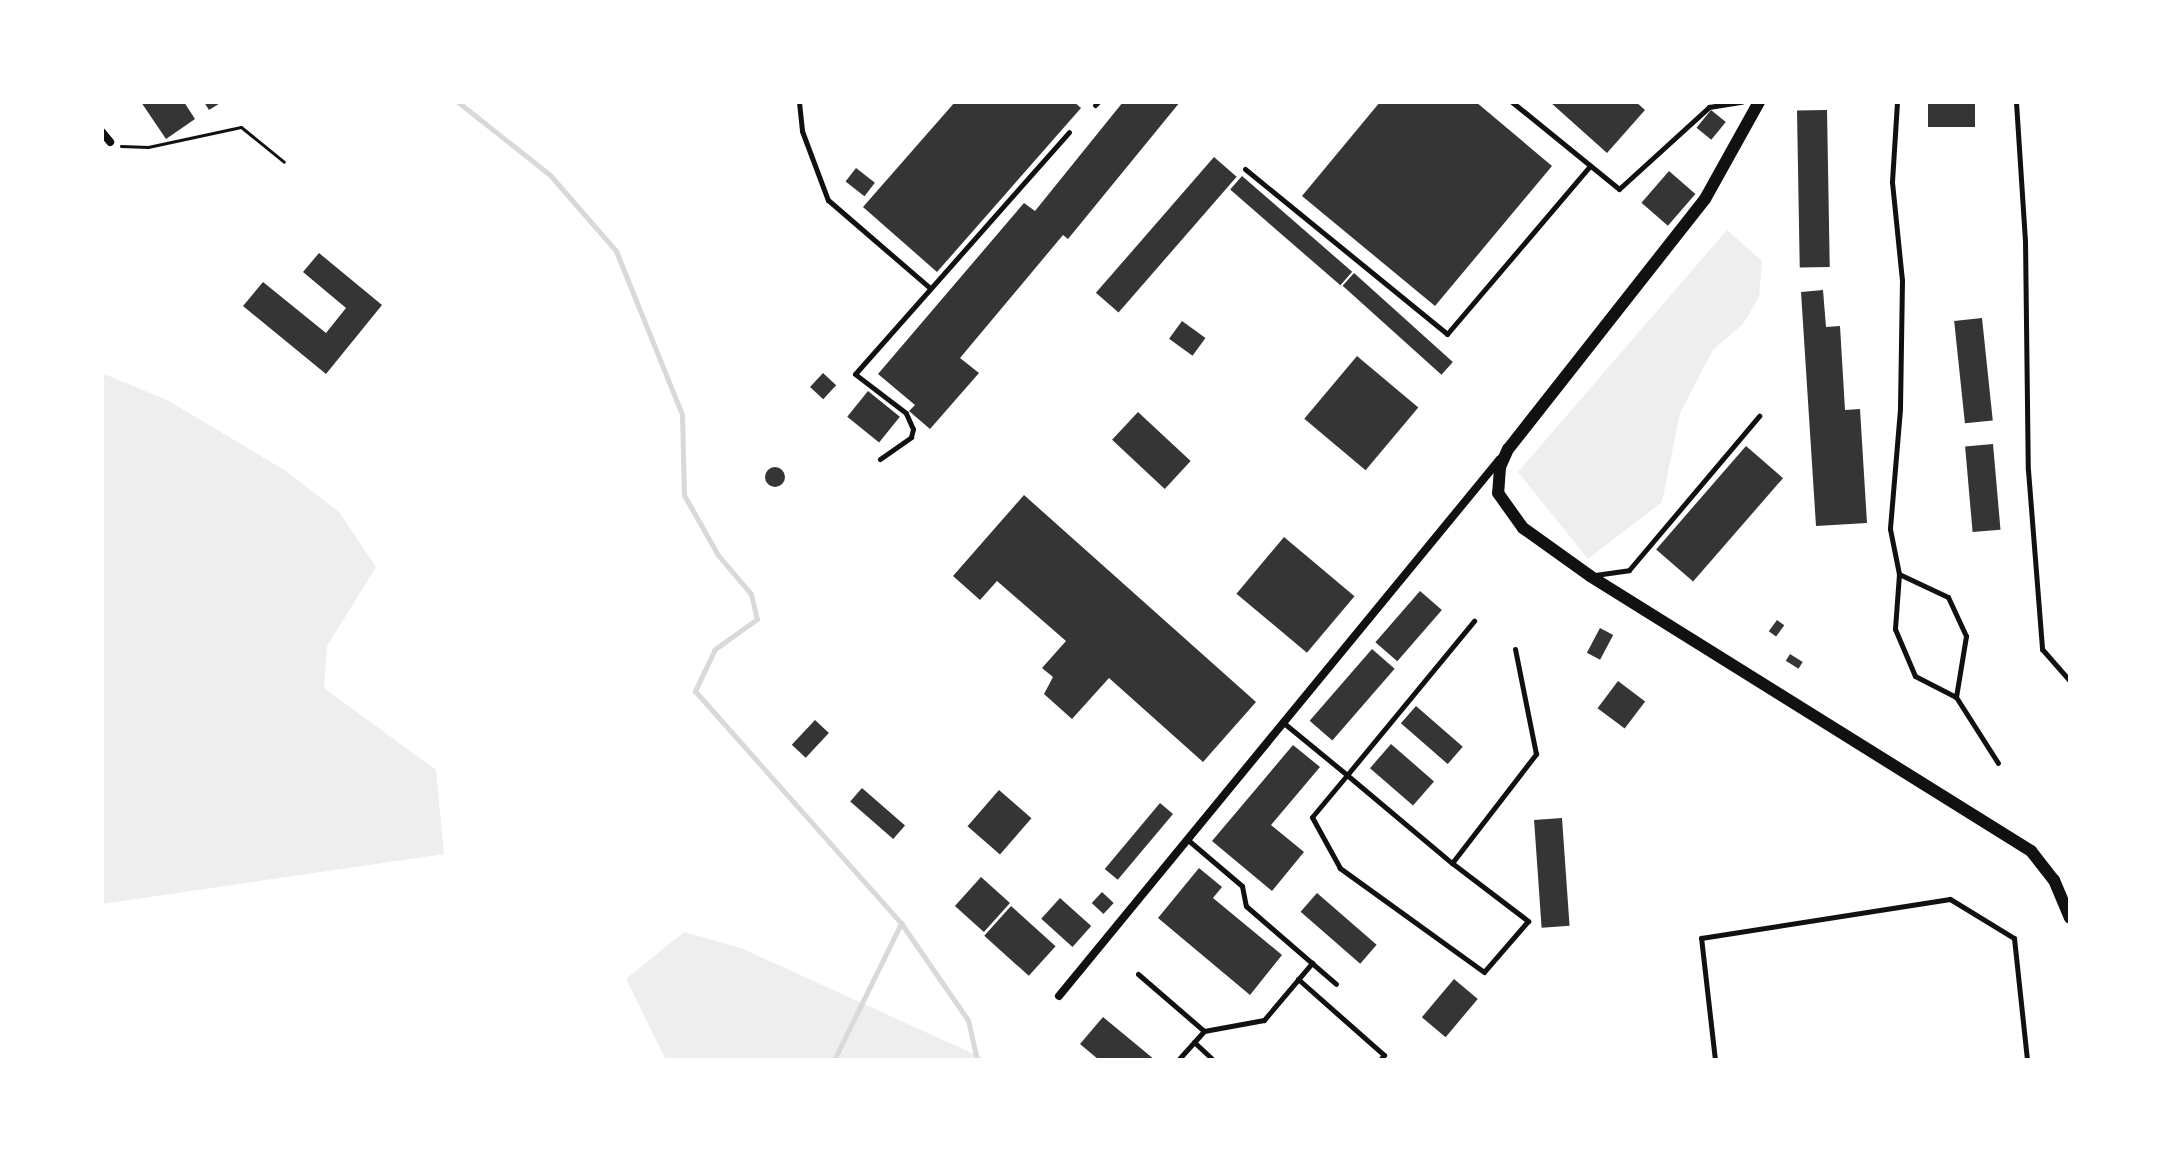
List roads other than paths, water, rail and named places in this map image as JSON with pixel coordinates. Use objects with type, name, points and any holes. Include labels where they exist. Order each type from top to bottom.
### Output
[{"type":"street","points":[[1059,996],[1508,449],[1705,199],[1759,102]]},
{"type":"street","points":[[102,132],[110,142]]},
{"type":"street","points":[[1508,449],[1498,480],[1509,513],[1590,576],[2031,851],[2059,888],[2070,918]]},
{"type":"lane","points":[[799,102],[802,131],[828,200],[930,288]]},
{"type":"lane","points":[[1512,102],[1619,189],[1709,107],[1742,102]]},
{"type":"lane","points":[[1897,102],[1892,182],[1902,294],[1890,529],[1899,574],[1895,629],[1915,676],[1956,697],[1998,763]]},
{"type":"lane","points":[[2016,102],[2025,240],[2028,470],[2042,649],[2070,681]]},
{"type":"lane","points":[[880,459],[911,437],[913,429],[906,413],[855,374],[1069,132]]},
{"type":"lane","points":[[1245,169],[1447,334],[1590,166]]},
{"type":"lane","points":[[1590,576],[1629,570],[1759,416]]},
{"type":"lane","points":[[1899,574],[1948,597],[1966,636],[1956,697]]},
{"type":"lane","points":[[1285,724],[1347,775],[1452,863],[1528,921],[1484,972],[1340,868],[1312,817],[1347,775],[1474,621]]},
{"type":"lane","points":[[1452,863],[1536,754],[1515,649]]},
{"type":"lane","points":[[1188,840],[1242,886],[1246,906],[1336,984]]},
{"type":"lane","points":[[1715,1060],[1701,938],[1950,899],[2014,938],[2027,1060]]},
{"type":"lane","points":[[1178,1060],[1204,1031],[1264,1020],[1312,963]]},
{"type":"lane","points":[[1138,974],[1204,1031]]},
{"type":"lane","points":[[1298,979],[1384,1055],[1380,1060]]},
{"type":"lane","points":[[1194,1042],[1213,1060]]},
{"type":"waterway","points":[[458,102],[550,175],[616,251],[682,414],[684,495],[718,555],[751,594],[757,619],[715,649],[695,691],[901,923],[968,1020],[977,1060]]},
{"type":"waterway","points":[[834,1060],[901,923]]}]
